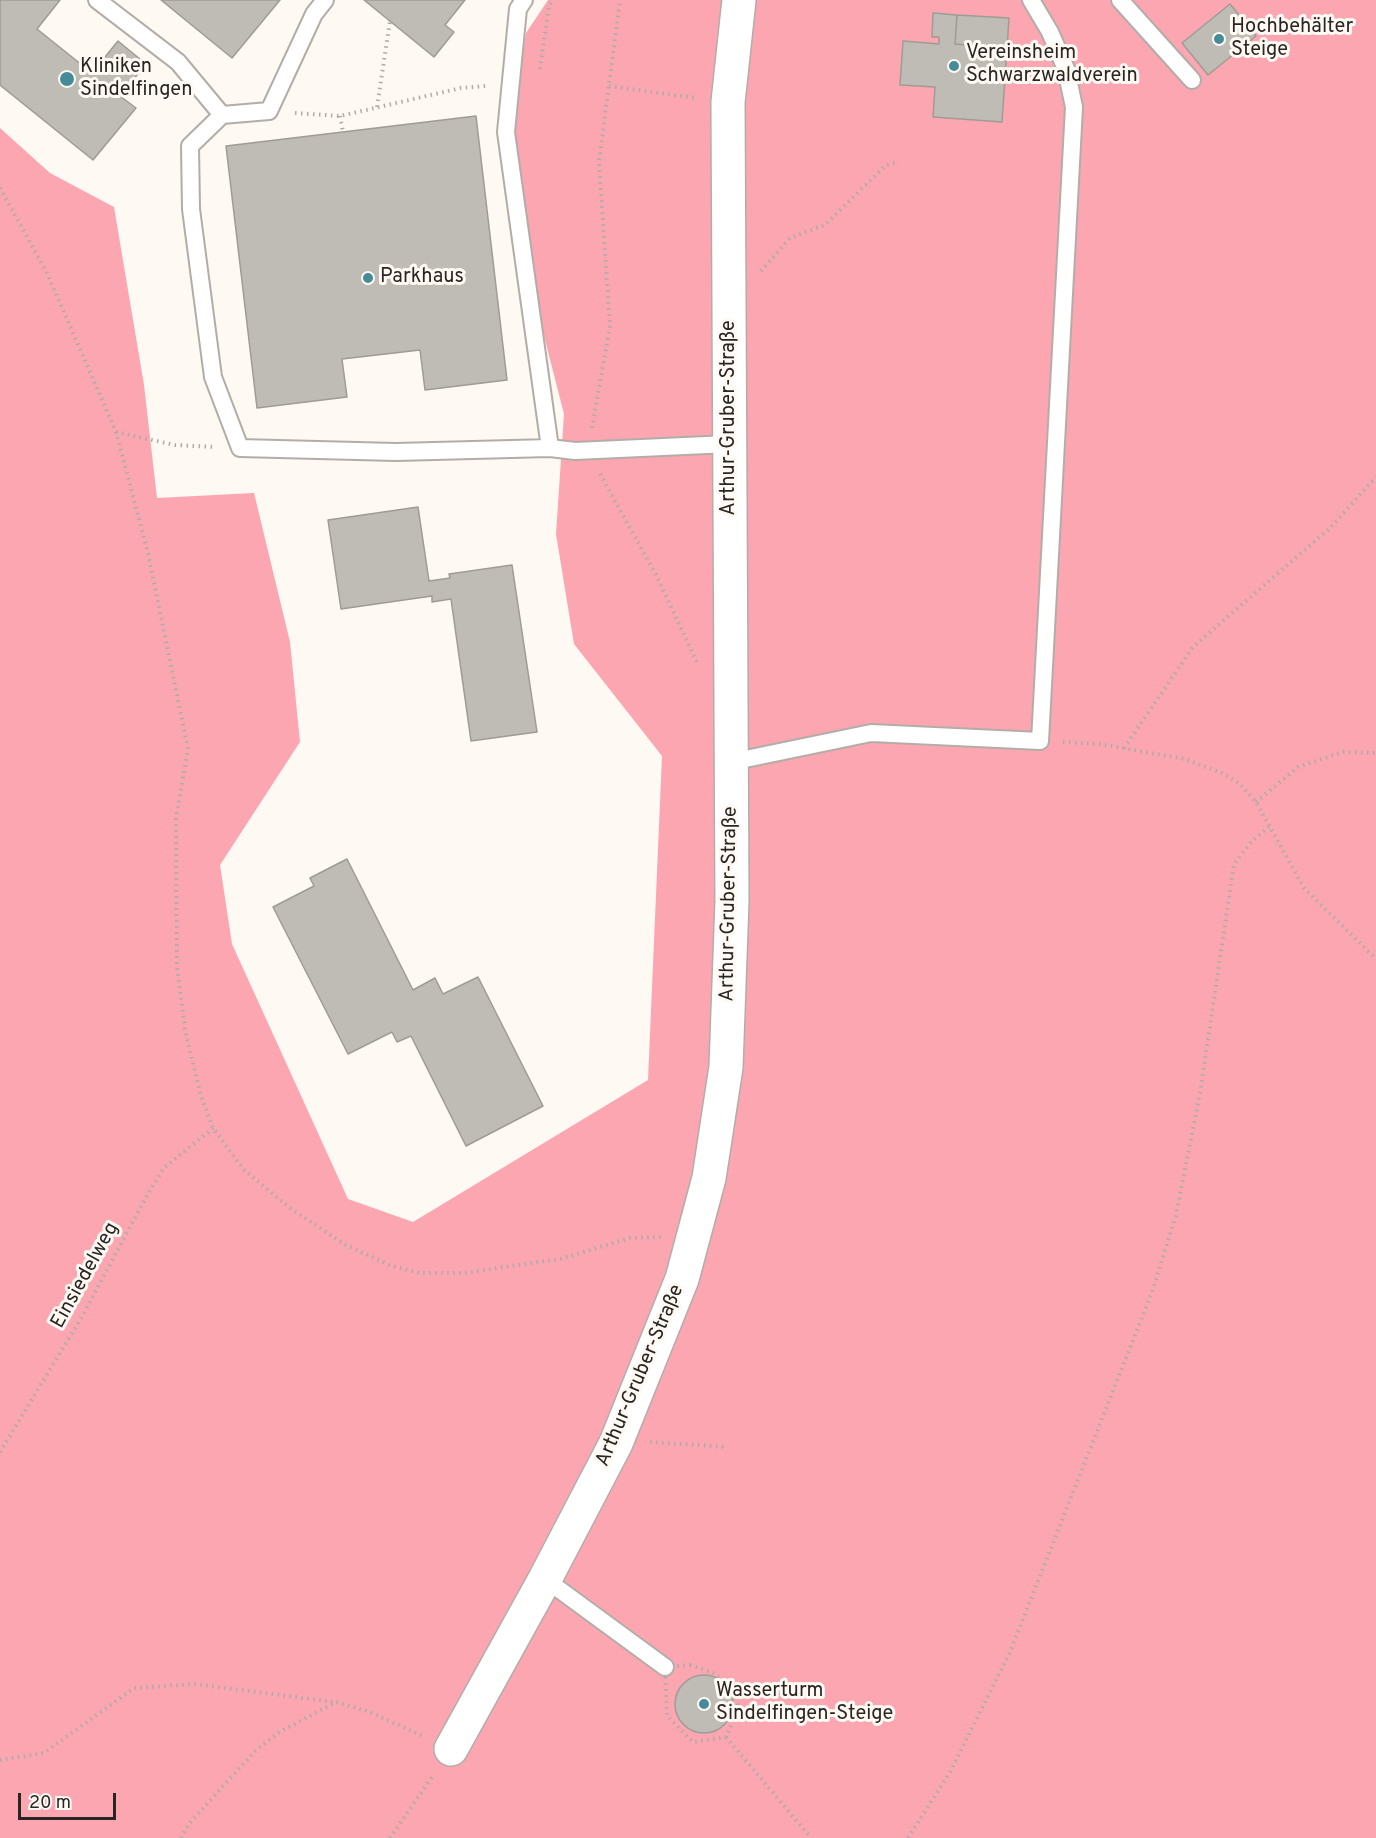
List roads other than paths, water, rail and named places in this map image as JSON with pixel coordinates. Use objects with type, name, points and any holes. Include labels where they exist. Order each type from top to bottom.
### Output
[{"type":"street","name":"Arthur-Gruber-Straße","points":[[451,1749],[545,1579],[616,1443],[682,1279],[709,1178],[726,1067],[732,901],[728,102],[739,0]]},
{"type":"lane","points":[[97,0],[178,62],[222,116]]},
{"type":"lane","points":[[325,0],[314,14],[269,111],[222,116],[190,146],[190,209],[213,377],[240,448],[396,452],[550,448],[588,450],[729,444]]},
{"type":"lane","points":[[524,0],[518,9],[506,132],[550,448]]},
{"type":"lane","points":[[731,762],[872,733],[1040,741],[1074,107],[1066,69],[1050,32],[1031,0]]},
{"type":"lane","points":[[1120,0],[1192,80]]},
{"type":"lane","points":[[545,1579],[665,1667]]},
{"type":"place","name":"Hochbehälter Steige","points":[[1219,39]]},
{"type":"place","name":"Vereinsheim Schwarzwaldverein","points":[[954,66]]},
{"type":"place","name":"Kliniken Sindelfingen","points":[[67,79]]},
{"type":"place","name":"Parkhaus","points":[[368,278]]},
{"type":"place","name":"Wasserturm Sindelfingen-Steige","points":[[704,1704]]}]
